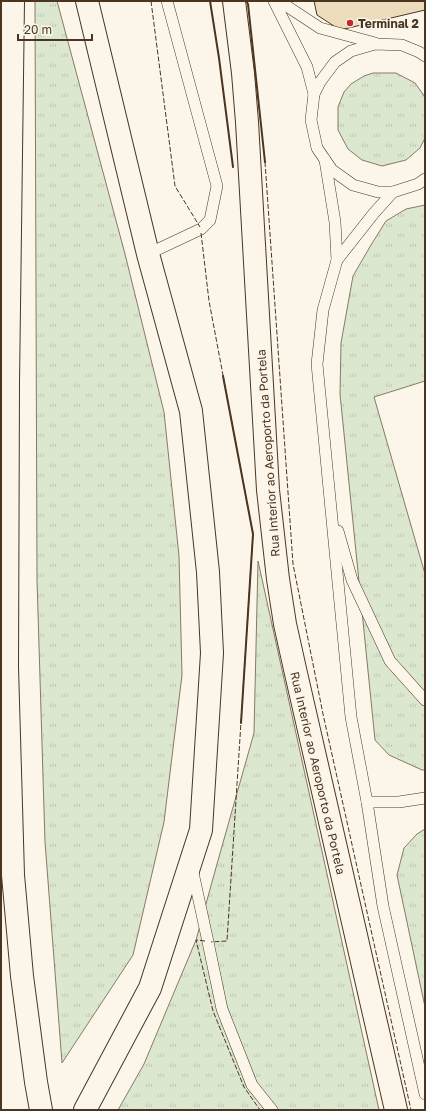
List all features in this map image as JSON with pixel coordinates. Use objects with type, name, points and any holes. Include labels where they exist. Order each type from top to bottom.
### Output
[{"type":"main road","points":[[13,1],[8,383],[7,667],[14,875],[22,976],[36,1082],[42,1110]]},
{"type":"main road","points":[[85,1109],[150,988],[201,830],[212,653],[208,572],[191,412],[148,254],[87,1]]},
{"type":"main road","name":"Rua Interior ao Aeroporto da Portela","points":[[234,1],[248,122],[268,490],[278,579],[285,624],[396,1110]]},
{"type":"lane","points":[[148,254],[201,230],[210,220],[217,186],[167,1]]},
{"type":"lane","points":[[274,1],[307,67],[314,94]]},
{"type":"lane","points":[[280,1],[320,28],[375,44],[402,45],[423,53]]},
{"type":"lane","points":[[375,44],[351,51],[335,62],[320,82],[314,94],[311,120],[317,148],[332,170],[353,185],[378,192],[393,192],[423,183]]},
{"type":"lane","points":[[325,160],[335,222],[337,260],[323,310],[317,364],[351,717],[367,802],[383,906],[425,1094]]},
{"type":"lane","points":[[337,260],[374,213],[393,192]]},
{"type":"lane","points":[[330,499],[352,580],[390,661],[425,700]]},
{"type":"lane","points":[[367,802],[399,802],[425,798]]},
{"type":"lane","points":[[191,862],[222,1009],[252,1085],[272,1110]]},
{"type":"green space","points":[[35,1],[57,1],[125,254],[164,412],[179,556],[182,675],[164,822],[133,955],[62,1063],[45,842],[37,580]]},
{"type":"green space","points":[[373,73],[396,73],[415,83],[425,97],[425,138],[420,148],[406,160],[382,166],[362,160],[348,149],[338,130],[338,107],[344,92],[351,84],[364,76]]},
{"type":"green space","points":[[425,205],[425,381],[374,397],[425,574],[425,770],[422,770],[389,755],[375,740],[340,394],[341,343],[353,276],[386,221],[406,209]]},
{"type":"green space","points":[[258,561],[379,1110],[118,1110],[144,1064],[196,940],[254,733]]},
{"type":"green space","points":[[425,829],[425,1007],[397,875],[404,848],[417,834]]},
{"type":"building","name":"Terminal 2","points":[[314,1],[425,1],[425,10],[340,30],[317,15]]},
{"type":"fence","points":[[151,1],[175,186],[200,227]]},
{"type":"fence","points":[[265,162],[293,564],[323,714],[411,1110]]},
{"type":"fence","points":[[201,233],[209,301],[253,534],[227,941],[211,942]]},
{"type":"fence","points":[[205,941],[196,940],[213,1011],[244,1087],[260,1110]]},
{"type":"wall","points":[[210,1],[233,167]]},
{"type":"wall","points":[[246,1],[248,4],[265,162]]},
{"type":"wall","points":[[223,376],[253,534],[241,723]]},
{"type":"place","name":"Terminal 2","points":[[350,23]]}]
